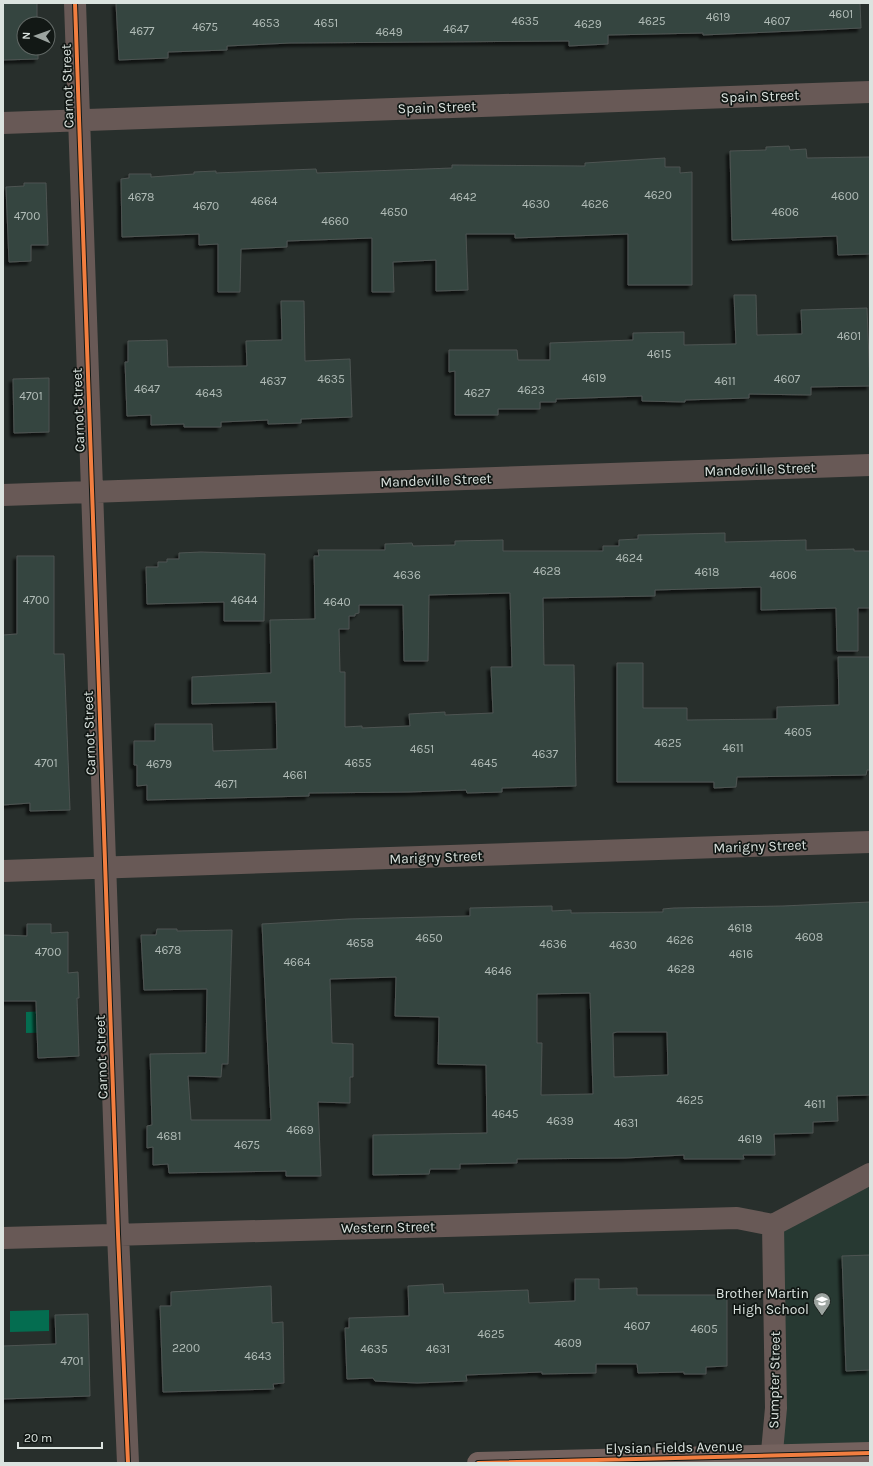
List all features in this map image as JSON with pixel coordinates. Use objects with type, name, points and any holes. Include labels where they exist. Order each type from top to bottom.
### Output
[{"type":"main road","name":"Elysian Fields Avenue","points":[[478,1463],[771,1460],[870,1453]]},
{"type":"street","name":"Carnot Street","points":[[75,3],[118,1234],[128,1463]]},
{"type":"street","name":"Spain Street","points":[[3,122],[870,92]]},
{"type":"street","name":"Mandeville Street","points":[[3,495],[870,465]]},
{"type":"street","name":"Marigny Street","points":[[3,871],[870,842]]},
{"type":"street","points":[[773,1225],[870,1174]]},
{"type":"street","name":"Western Street","points":[[3,1238],[737,1218],[773,1225]]},
{"type":"street","name":"Sumpter Street","points":[[771,1460],[776,1408],[773,1225]]},
{"type":"shaded area","points":[[68,1010],[68,1032],[26,1033],[26,1012]]},
{"type":"shaded area","name":"Brother Martin High School","points":[[870,1174],[870,1453],[771,1456],[773,1225]]},
{"type":"shaded area","points":[[49,1310],[49,1331],[10,1332],[10,1311]]},
{"type":"building","points":[[3,3],[37,3],[37,16],[16,16],[16,56],[38,56],[38,59],[3,60]]},
{"type":"building","points":[[116,3],[860,3],[861,28],[703,35],[703,33],[608,35],[608,44],[569,46],[569,41],[290,43],[227,46],[227,50],[168,52],[168,58],[119,60]]},
{"type":"building","points":[[789,146],[790,150],[806,149],[807,158],[870,157],[870,254],[838,255],[837,236],[732,240],[730,151],[766,150],[766,147]]},
{"type":"building","points":[[665,158],[665,167],[680,167],[680,173],[692,172],[692,285],[628,285],[628,234],[515,238],[515,234],[466,234],[468,290],[436,291],[436,260],[393,262],[394,292],[372,292],[372,238],[287,241],[287,247],[241,249],[240,292],[218,292],[218,244],[199,245],[199,234],[122,237],[121,179],[129,178],[129,174],[151,174],[151,177],[216,171],[216,173],[316,169],[317,173],[452,168],[452,165],[585,166],[585,163]]},
{"type":"building","points":[[24,183],[46,183],[48,245],[31,245],[31,261],[9,262],[6,187],[24,186]]},
{"type":"building","points":[[734,295],[756,295],[757,335],[802,334],[801,310],[867,308],[870,386],[811,387],[811,395],[749,394],[749,398],[685,400],[685,402],[642,401],[642,396],[556,399],[556,402],[540,402],[540,409],[498,409],[498,415],[455,415],[455,371],[449,372],[449,350],[517,350],[518,360],[550,360],[550,343],[633,340],[633,333],[684,332],[684,345],[736,344]]},
{"type":"building","points":[[281,301],[304,301],[305,361],[350,359],[352,417],[301,419],[301,423],[268,424],[268,420],[221,422],[221,427],[184,427],[184,424],[151,425],[151,415],[127,416],[125,362],[128,362],[128,341],[167,340],[168,367],[247,366],[246,341],[282,340]]},
{"type":"building","points":[[49,378],[49,432],[14,433],[13,379]]},
{"type":"building","points":[[725,533],[725,542],[806,540],[806,550],[854,549],[854,551],[870,551],[870,608],[858,608],[858,651],[837,651],[836,608],[761,610],[761,587],[655,590],[655,596],[543,598],[544,665],[574,665],[576,786],[502,788],[502,792],[467,793],[466,790],[309,793],[309,796],[147,800],[147,785],[137,786],[137,765],[134,765],[134,741],[155,741],[155,724],[212,724],[213,751],[277,749],[276,702],[192,704],[192,677],[271,673],[270,620],[315,619],[314,556],[319,556],[318,550],[385,550],[385,544],[412,543],[413,546],[455,545],[455,541],[503,540],[503,551],[603,551],[603,546],[619,546],[619,540],[638,539],[638,535]],"holes":[[[510,593],[512,667],[491,667],[493,713],[445,715],[445,712],[409,714],[410,726],[362,728],[362,726],[345,727],[345,672],[340,672],[339,629],[349,629],[349,616],[355,616],[355,614],[359,613],[359,605],[403,605],[404,661],[428,661],[429,595]]]},
{"type":"building","points":[[201,552],[265,554],[264,621],[224,621],[224,602],[147,604],[146,567],[158,567],[158,562],[167,562],[167,559],[179,559],[179,553]]},
{"type":"building","points":[[17,556],[54,556],[54,654],[64,654],[70,810],[30,811],[30,803],[3,805],[3,635],[17,634]]},
{"type":"building","points":[[838,657],[870,657],[870,770],[867,770],[866,775],[737,777],[736,787],[714,788],[714,782],[617,782],[617,663],[643,663],[643,708],[687,708],[687,720],[777,719],[777,707],[839,705]]},
{"type":"building","points":[[870,902],[870,1095],[837,1096],[838,1121],[813,1122],[813,1133],[774,1134],[775,1155],[743,1155],[744,1159],[684,1159],[684,1155],[626,1158],[517,1159],[517,1163],[460,1164],[460,1169],[430,1169],[429,1174],[373,1175],[373,1135],[487,1133],[486,1065],[438,1064],[439,1017],[395,1016],[396,977],[330,979],[332,1043],[353,1044],[353,1077],[350,1077],[350,1103],[318,1102],[321,1176],[286,1176],[286,1171],[169,1173],[168,1164],[153,1165],[153,1147],[147,1148],[147,1126],[152,1125],[150,1054],[206,1053],[207,989],[144,990],[141,935],[156,935],[157,929],[177,929],[177,931],[232,930],[228,1064],[222,1064],[221,1077],[188,1076],[191,1120],[271,1120],[262,924],[348,919],[470,916],[470,908],[552,906],[552,911],[571,910],[571,913],[663,912],[663,909],[674,908],[783,906]],"holes":[[[590,993],[593,1094],[541,1095],[542,1043],[537,1043],[537,994]],[[667,1032],[668,1075],[614,1077],[613,1033]]]},
{"type":"building","points":[[27,924],[51,924],[51,933],[68,932],[68,973],[78,972],[79,998],[77,998],[79,1056],[38,1058],[36,1001],[3,1001],[3,935],[27,936]]},
{"type":"building","points":[[870,1255],[870,1370],[846,1371],[842,1256]]},
{"type":"building","points":[[575,1279],[599,1279],[599,1289],[637,1288],[637,1295],[727,1295],[727,1366],[706,1367],[706,1374],[684,1374],[684,1372],[638,1373],[637,1364],[596,1364],[596,1373],[542,1374],[542,1372],[466,1375],[467,1381],[417,1383],[375,1381],[373,1378],[347,1379],[345,1328],[349,1328],[349,1318],[409,1316],[408,1286],[443,1284],[444,1293],[528,1290],[529,1303],[575,1301]]},
{"type":"building","points":[[271,1286],[272,1323],[283,1322],[284,1383],[273,1384],[274,1389],[163,1392],[160,1306],[171,1306],[171,1292]]},
{"type":"building","points":[[88,1314],[90,1396],[3,1399],[3,1346],[56,1344],[55,1315]]},
{"type":"cycle path","points":[[75,3],[118,1234],[128,1463]]},
{"type":"cycle path","points":[[478,1463],[870,1453]]},
{"type":"place","name":"Brother Martin High School","points":[[822,1316]]}]
